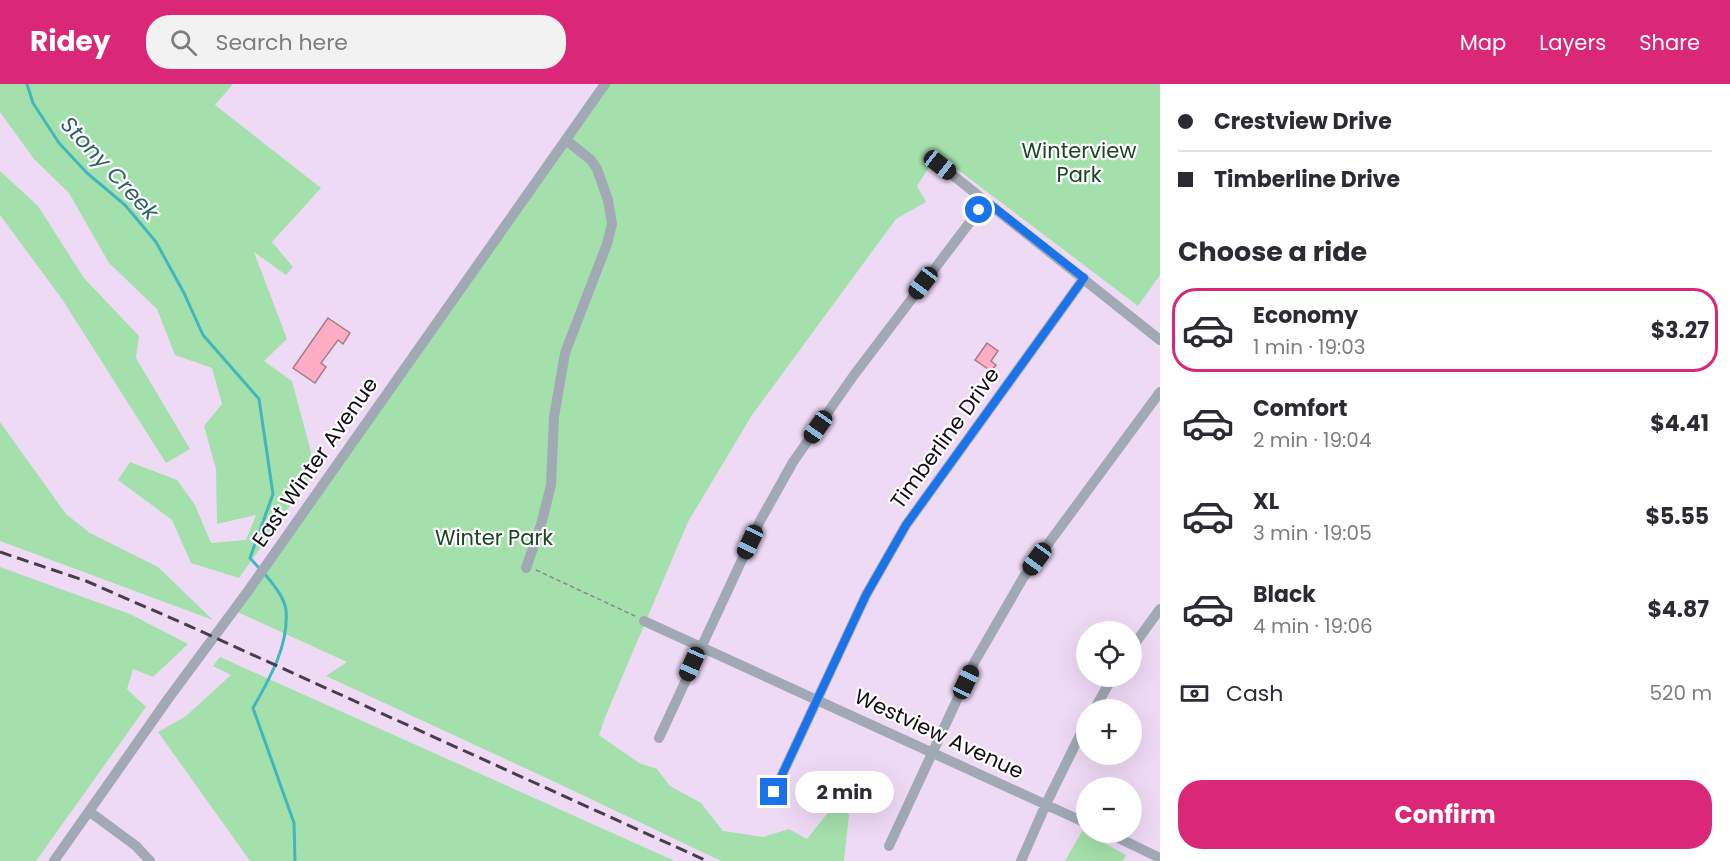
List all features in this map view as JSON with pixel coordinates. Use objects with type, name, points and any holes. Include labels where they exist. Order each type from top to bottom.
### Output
[{"type":"street","name":"East Winter Avenue","points":[[54,861],[168,699],[277,551],[605,84]]},
{"type":"street","points":[[526,568],[541,525],[551,485],[554,417],[565,353],[607,244],[612,224],[608,200],[597,169],[591,160],[566,140]]},
{"type":"street","points":[[940,165],[1160,340]]},
{"type":"street","points":[[659,738],[760,521],[793,462],[854,375],[986,201]]},
{"type":"street","name":"Timberline Drive","points":[[774,792],[866,595],[906,525],[1084,278]]},
{"type":"street","points":[[889,846],[975,661],[1023,578],[1160,392]]},
{"type":"street","points":[[1142,634],[1160,609]]},
{"type":"street","name":"Westview Avenue","points":[[644,621],[1076,818]]},
{"type":"street","points":[[1021,861],[1076,743]]},
{"type":"street","points":[[90,812],[136,846],[150,861]]},
{"type":"street","points":[[1129,843],[1160,858]]},
{"type":"path","points":[[526,568],[532,568],[644,621]]},
{"type":"green space","points":[[0,84],[233,84],[215,105],[321,188],[272,242],[293,267],[286,275],[254,252],[287,339],[264,361],[292,381],[311,452],[310,478],[239,578],[191,563],[172,520],[118,480],[130,462],[177,480],[195,505],[211,543],[246,540],[256,515],[217,524],[216,469],[204,426],[222,404],[212,368],[175,355],[157,309],[109,263],[69,193],[34,159],[0,112]]},
{"type":"green space","name":"Winter Park","points":[[605,84],[1160,84],[1160,275],[1138,306],[941,157],[928,169],[917,186],[926,202],[896,219],[752,415],[688,522],[606,715],[599,735],[639,763],[657,769],[670,786],[701,803],[723,831],[763,837],[789,829],[807,839],[834,805],[849,814],[844,861],[721,861],[326,676],[347,662],[233,610]]},
{"type":"green space","points":[[0,171],[38,206],[84,278],[139,336],[136,358],[190,449],[166,463],[62,299],[0,215]]},
{"type":"green space","points":[[0,422],[66,514],[90,533],[158,567],[213,620],[0,541]]},
{"type":"green space","points":[[0,567],[130,614],[188,644],[153,677],[133,669],[127,689],[146,707],[36,861],[0,861]]},
{"type":"green space","points":[[220,657],[675,861],[250,861],[158,732],[186,716],[231,675],[213,666]]},
{"type":"green space","points":[[1076,842],[1104,843],[1126,855],[1123,861],[1065,861]]},
{"type":"building","points":[[328,318],[350,333],[343,344],[338,340],[321,363],[326,367],[315,383],[293,368]]},
{"type":"building","points":[[987,343],[998,351],[991,361],[996,365],[991,371],[975,360]]},
{"type":"waterway","name":"Stony Creek","points":[[27,84],[33,103],[59,143],[87,173],[125,205],[156,242],[184,293],[203,335],[259,399],[273,494],[250,558],[259,568]]},
{"type":"waterway","name":"Stony Creek","points":[[264,573],[283,600],[286,623],[277,661],[253,708],[294,823],[295,861]]},
{"type":"railway","points":[[0,552],[86,581],[187,625],[707,861]]},
{"type":"route","points":[[774,792],[866,595],[906,525],[1084,278],[986,201],[979,210]]},
{"type":"park label","name":"Winterview Park","points":[[1079,163]]}]
